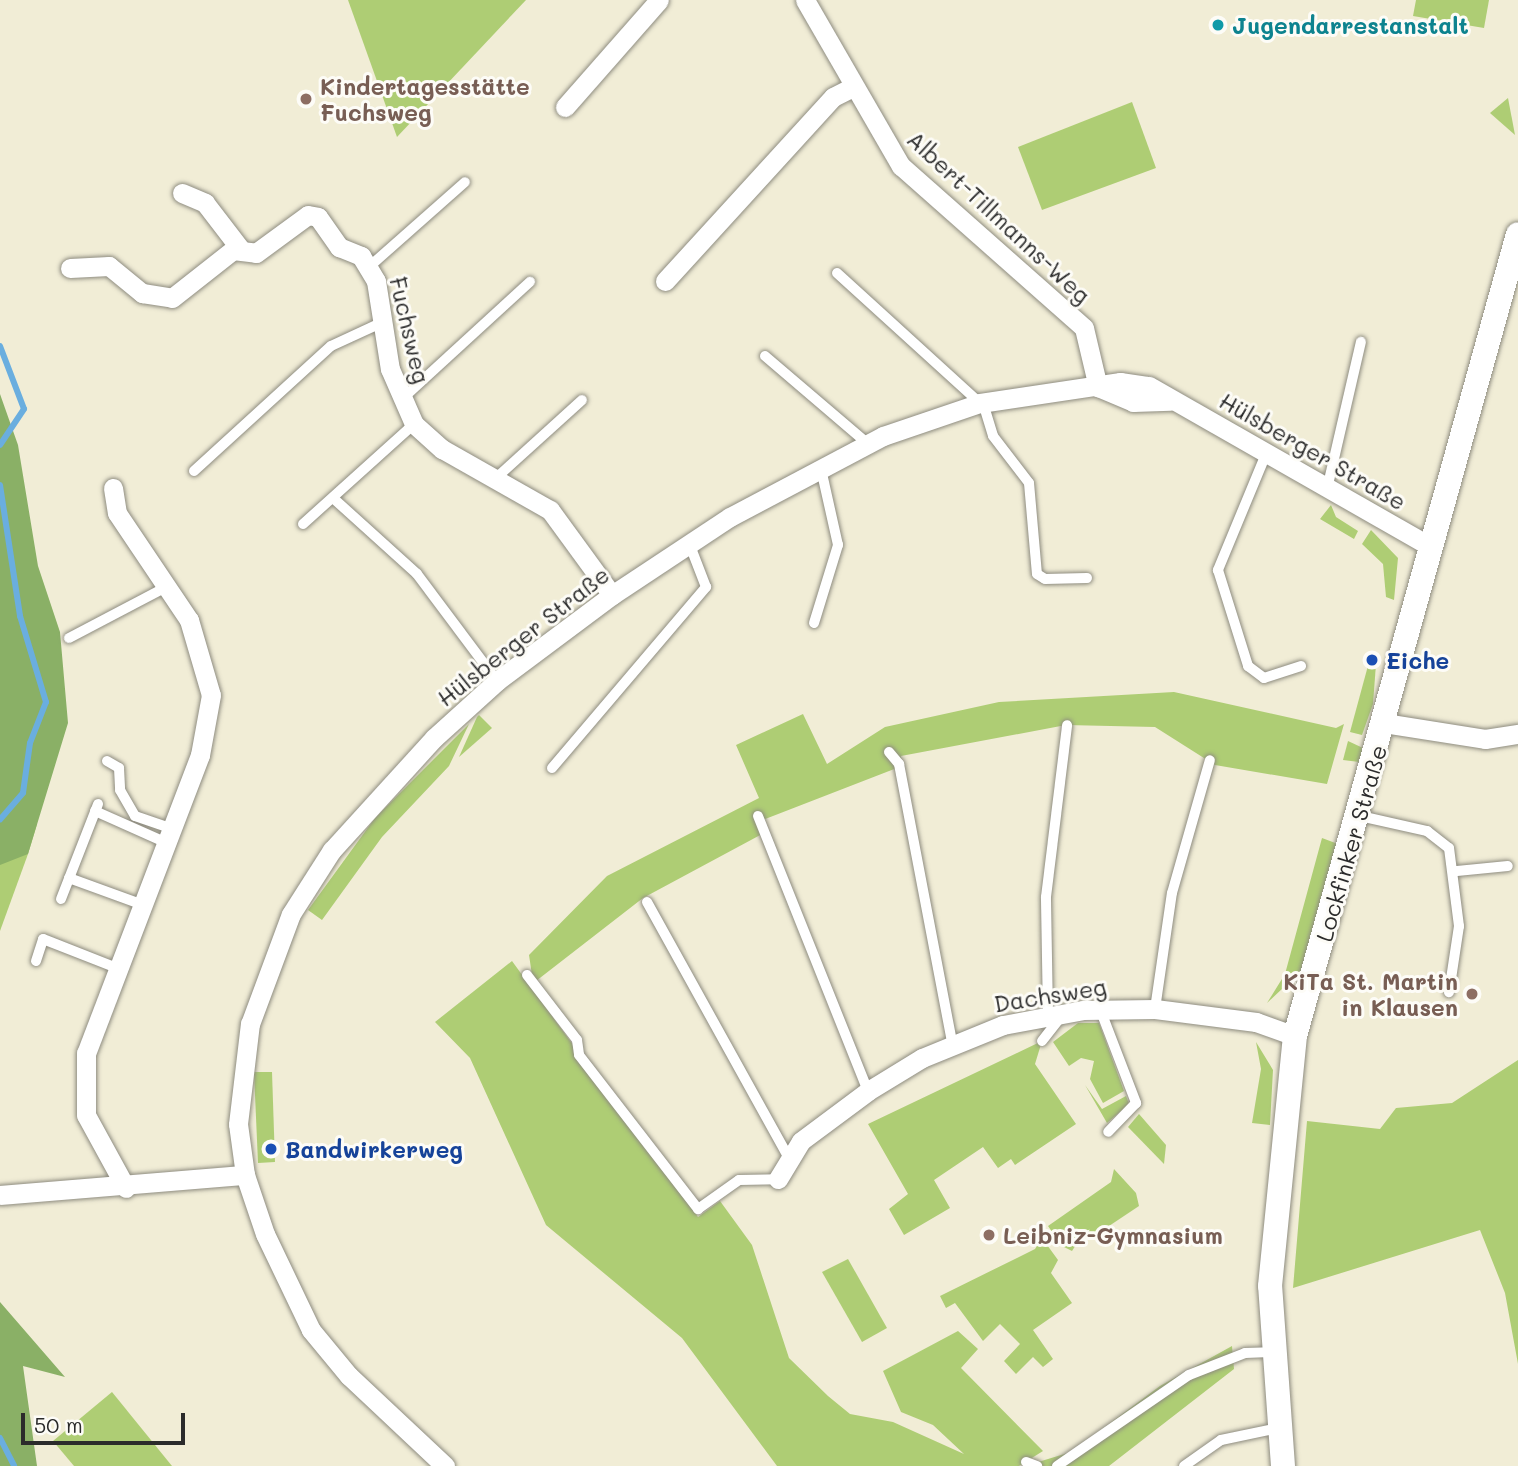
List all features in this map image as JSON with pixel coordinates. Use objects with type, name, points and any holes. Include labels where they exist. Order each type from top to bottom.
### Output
[{"type":"street","points":[[565,107],[659,0]]},
{"type":"street","name":"Albert-Tillmanns-Weg","points":[[805,0],[850,88],[901,166],[1084,328],[1098,387]]},
{"type":"street","points":[[665,281],[833,97],[850,88]]},
{"type":"street","points":[[182,193],[205,203],[241,250]]},
{"type":"street","name":"Fuchsweg","points":[[70,268],[109,266],[142,293],[172,298],[241,250],[256,253],[308,215],[318,217],[339,247],[369,267],[401,400],[414,424],[442,449],[550,510],[612,595]]},
{"type":"street","name":"Lockfinker Straße","points":[[1283,1466],[1270,1352],[1276,1185],[1295,1036],[1360,816],[1429,546],[1518,233]]},
{"type":"street","name":"Hülsberger Straße","points":[[445,1466],[349,1376],[311,1330],[290,1294],[245,1175],[238,1124],[243,1066],[268,967],[291,914],[359,818],[497,681],[612,595],[689,543],[821,467],[868,444],[981,403],[1098,387],[1133,402],[1170,401],[1429,546]]},
{"type":"street","points":[[113,488],[117,513],[168,586],[204,655],[211,695],[200,755],[86,1053],[83,1097],[92,1130],[126,1188]]},
{"type":"street","points":[[1384,723],[1485,739],[1518,734]]},
{"type":"street","name":"Dachsweg","points":[[778,1179],[788,1156],[868,1091],[952,1043],[1056,1014],[1100,1009],[1155,1009],[1256,1022],[1295,1036]]},
{"type":"street","points":[[0,1195],[126,1188],[245,1175]]},
{"type":"lane","points":[[369,267],[465,182]]},
{"type":"lane","points":[[837,273],[981,403],[993,436],[1029,483],[1037,574],[1045,579],[1087,578]]},
{"type":"lane","points":[[401,400],[530,282]]},
{"type":"lane","points":[[194,471],[331,346],[383,322]]},
{"type":"lane","points":[[1327,490],[1362,342]]},
{"type":"lane","points":[[765,356],[868,444]]},
{"type":"lane","points":[[496,478],[582,400]]},
{"type":"lane","points":[[303,524],[414,424]]},
{"type":"lane","points":[[1266,454],[1218,570],[1248,666],[1264,678],[1301,666]]},
{"type":"lane","points":[[814,623],[838,545],[821,467]]},
{"type":"lane","points":[[333,498],[417,574],[497,681]]},
{"type":"lane","points":[[552,768],[706,587],[689,543]]},
{"type":"lane","points":[[69,638],[168,586]]},
{"type":"lane","points":[[1042,1041],[1056,1014],[1046,897],[1067,725]]},
{"type":"lane","points":[[889,752],[899,764],[952,1043]]},
{"type":"lane","points":[[1155,1009],[1172,893],[1210,760]]},
{"type":"lane","points":[[107,761],[119,768],[120,790],[135,816],[170,836]]},
{"type":"lane","points":[[61,899],[97,808],[170,836]]},
{"type":"lane","points":[[758,816],[868,1091]]},
{"type":"lane","points":[[1360,816],[1427,831],[1449,848],[1457,870],[1460,926],[1449,992]]},
{"type":"lane","points":[[1457,870],[1508,866]]},
{"type":"lane","points":[[69,878],[143,905]]},
{"type":"lane","points":[[647,902],[788,1156]]},
{"type":"lane","points":[[36,961],[43,939],[117,968]]},
{"type":"lane","points":[[527,975],[577,1040],[579,1055],[698,1209],[739,1180],[778,1179]]},
{"type":"lane","points":[[1100,1009],[1136,1103],[1108,1132]]},
{"type":"lane","points":[[1057,1466],[1189,1375],[1245,1353],[1270,1352]]},
{"type":"lane","points":[[1184,1466],[1220,1440],[1278,1428]]},
{"type":"green space","points":[[348,0],[526,0],[397,137]]},
{"type":"green space","points":[[1416,0],[1489,0],[1484,28],[1413,16]]},
{"type":"green space","points":[[1508,98],[1515,135],[1490,113]]},
{"type":"green space","points":[[1132,102],[1156,168],[1042,210],[1018,147]]},
{"type":"green space","points":[[0,394],[18,445],[38,566],[60,632],[68,723],[28,854],[0,865]]},
{"type":"green space","points":[[1331,505],[1336,517],[1358,531],[1354,539],[1320,519]]},
{"type":"green space","points":[[1371,530],[1398,558],[1394,600],[1386,597],[1383,564],[1362,544]]},
{"type":"green space","points":[[1369,662],[1376,664],[1373,704],[1362,735],[1350,732]]},
{"type":"green space","points":[[1174,692],[1336,728],[1344,724],[1327,784],[1215,765],[1155,727],[1066,725],[901,756],[902,766],[760,821],[764,833],[643,898],[536,981],[532,975],[529,955],[607,876],[759,798],[736,745],[803,714],[827,764],[885,727],[999,702]]},
{"type":"green space","points":[[479,715],[492,728],[459,757],[477,717]]},
{"type":"green space","points":[[469,724],[449,766],[382,837],[322,920],[308,910],[375,818]]},
{"type":"green space","points":[[1348,741],[1363,748],[1359,762],[1343,760]]},
{"type":"green space","points":[[37,824],[28,854],[0,931],[0,840]]},
{"type":"green space","points":[[1322,838],[1338,844],[1301,971],[1267,1003],[1285,974]]},
{"type":"green space","points":[[512,961],[698,1217],[720,1201],[752,1245],[789,1358],[828,1396],[850,1414],[893,1422],[964,1454],[933,1425],[901,1412],[883,1371],[958,1331],[978,1349],[961,1368],[1043,1451],[1019,1466],[777,1466],[682,1338],[546,1225],[470,1058],[435,1022]]},
{"type":"green space","points":[[1078,1023],[1099,1023],[1124,1091],[1103,1103],[1090,1079],[1094,1061],[1081,1058],[1069,1066],[1053,1042]]},
{"type":"green space","points":[[1042,1041],[1035,1064],[1076,1124],[1015,1165],[1011,1159],[998,1168],[983,1147],[934,1180],[950,1208],[904,1235],[889,1209],[908,1194],[868,1124]]},
{"type":"green space","points":[[1256,1042],[1273,1070],[1270,1125],[1252,1123],[1261,1069]]},
{"type":"green space","points":[[1518,1060],[1518,1364],[1505,1293],[1480,1230],[1293,1288],[1307,1121],[1380,1129],[1396,1108],[1452,1103]]},
{"type":"green space","points":[[254,1072],[272,1072],[275,1162],[258,1163]]},
{"type":"green space","points":[[1085,1085],[1102,1109],[1126,1096],[1129,1104],[1107,1123]]},
{"type":"green space","points":[[1139,1114],[1166,1145],[1164,1164],[1128,1127]]},
{"type":"green space","points":[[1114,1169],[1136,1193],[1139,1206],[1091,1238],[1081,1237],[1072,1251],[1062,1246],[1048,1226],[1111,1182]]},
{"type":"green space","points":[[1042,1238],[1058,1260],[1051,1273],[1072,1303],[1033,1330],[1053,1359],[1043,1367],[1033,1357],[1016,1374],[1004,1361],[1020,1344],[1000,1324],[983,1341],[955,1303],[946,1308],[940,1296],[1035,1249]]},
{"type":"green space","points":[[848,1259],[887,1328],[862,1342],[822,1272]]},
{"type":"green space","points":[[0,1302],[65,1377],[23,1366],[37,1466],[0,1466]]},
{"type":"green space","points":[[1232,1346],[1234,1369],[1109,1466],[1025,1466],[1071,1452],[1160,1386]]},
{"type":"green space","points":[[112,1392],[172,1466],[74,1466],[53,1441]]},
{"type":"waterway","points":[[0,346],[24,409],[0,445]]},
{"type":"waterway","points":[[0,485],[20,616],[46,702],[30,743],[23,793],[0,819]]},
{"type":"waterway","points":[[0,1438],[14,1466]]},
{"type":"place","name":"Jugendarrestanstalt","points":[[1218,25]]},
{"type":"place","name":"Kindertagesstätte Fuchsweg","points":[[306,99]]},
{"type":"place","name":"Eiche","points":[[1372,660]]},
{"type":"place","name":"KiTa St. Martin in Klausen","points":[[1472,994]]},
{"type":"place","name":"Bandwirkerweg","points":[[271,1149]]},
{"type":"place","name":"Leibniz-Gymnasium","points":[[989,1235]]}]
